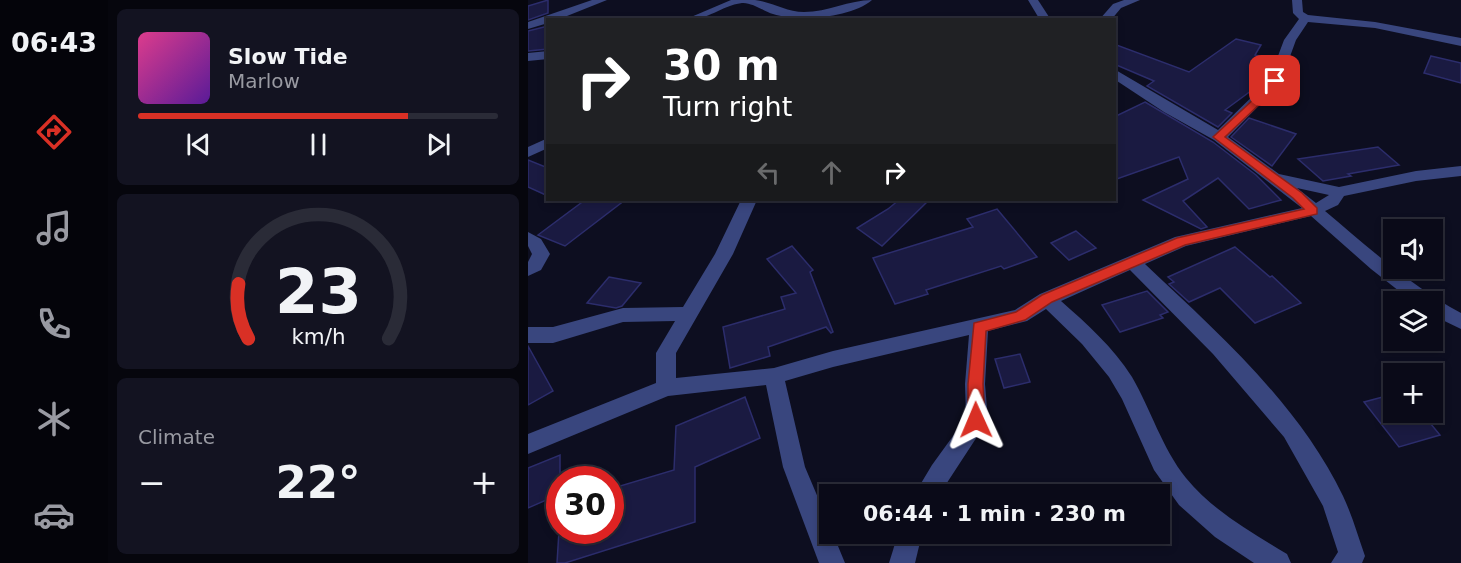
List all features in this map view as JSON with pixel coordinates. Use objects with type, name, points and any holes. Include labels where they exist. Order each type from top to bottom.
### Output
[{"type":"street","points":[[551,18],[602,0]]},
{"type":"street","points":[[694,18],[744,0],[789,15],[805,17],[867,0]]},
{"type":"street","points":[[1033,0],[1045,18]]},
{"type":"street","points":[[1106,18],[1118,6],[1135,0]]},
{"type":"street","points":[[1297,0],[1298,13],[1305,18],[1375,25],[1461,42]]},
{"type":"street","points":[[1219,137],[1275,81],[1290,40],[1305,18]]},
{"type":"street","points":[[528,26],[546,20]]},
{"type":"street","points":[[528,57],[546,55]]},
{"type":"street","points":[[1116,74],[1179,115],[1219,137],[1275,178],[1377,265],[1412,291]]},
{"type":"street","points":[[528,153],[546,143]]},
{"type":"street","points":[[1275,178],[1339,192],[1416,176],[1461,171]]},
{"type":"street","points":[[528,444],[666,388],[774,376],[833,358],[1020,316],[1047,299],[1181,241],[1312,211],[1332,201],[1339,192]]},
{"type":"street","points":[[666,388],[666,352],[724,254],[749,201]]},
{"type":"street","points":[[528,238],[535,243],[541,254],[535,266],[528,270]]},
{"type":"street","points":[[1132,262],[1220,348],[1292,430],[1334,502],[1352,556],[1344,563]]},
{"type":"street","points":[[1047,299],[1105,354],[1125,384],[1175,484],[1194,504],[1230,533],[1278,563]]},
{"type":"street","points":[[1443,312],[1461,322]]},
{"type":"street","points":[[528,335],[553,335],[623,315],[689,314]]},
{"type":"street","points":[[932,484],[976,420],[975,384],[979,327]]},
{"type":"street","points":[[774,376],[794,467],[832,563]]},
{"type":"street","points":[[902,563],[907,544]]},
{"type":"building","points":[[548,0],[548,13],[528,20],[528,6]]},
{"type":"building","points":[[546,26],[546,49],[528,51],[528,31]]},
{"type":"building","points":[[1236,39],[1261,45],[1255,55],[1274,60],[1267,79],[1225,110],[1232,113],[1218,127],[1147,86],[1154,81],[1116,65],[1116,45],[1189,72]]},
{"type":"building","points":[[1431,56],[1461,63],[1461,83],[1424,73]]},
{"type":"building","points":[[1145,102],[1213,142],[1256,175],[1281,200],[1249,209],[1218,178],[1183,201],[1207,227],[1201,229],[1143,200],[1188,179],[1179,157],[1116,179],[1116,116]]},
{"type":"building","points":[[1249,118],[1296,134],[1272,166],[1231,137]]},
{"type":"building","points":[[1378,147],[1399,165],[1323,181],[1298,159]]},
{"type":"building","points":[[528,160],[546,167],[546,195],[528,187]]},
{"type":"building","points":[[584,201],[624,201],[565,246],[538,235]]},
{"type":"building","points":[[898,201],[928,201],[882,246],[857,228]]},
{"type":"building","points":[[997,209],[1037,257],[1004,269],[1001,266],[926,290],[928,294],[895,304],[873,258],[973,227],[967,219]]},
{"type":"building","points":[[1076,231],[1096,248],[1069,260],[1051,243]]},
{"type":"building","points":[[792,246],[813,270],[810,272],[833,332],[831,333],[826,327],[768,347],[770,356],[730,368],[723,327],[785,309],[781,297],[796,293],[767,259]]},
{"type":"building","points":[[1235,247],[1270,277],[1272,276],[1301,303],[1255,323],[1220,288],[1189,302],[1169,284],[1174,282],[1168,277]]},
{"type":"building","points":[[609,277],[641,283],[622,306],[616,308],[587,303]]},
{"type":"building","points":[[1147,291],[1168,312],[1160,315],[1163,318],[1120,332],[1102,305]]},
{"type":"building","points":[[528,346],[553,391],[528,405]]},
{"type":"building","points":[[1020,354],[1030,382],[1004,388],[995,359]]},
{"type":"building","points":[[745,397],[760,438],[695,467],[695,522],[565,563],[557,563],[558,544],[624,544],[624,485],[674,470],[676,426]]},
{"type":"building","points":[[1383,397],[1383,423],[1430,423],[1440,435],[1399,447],[1364,402]]},
{"type":"building","points":[[560,455],[560,466],[546,466],[546,500],[528,508],[528,468]]},
{"type":"route","points":[[976,420],[975,384],[979,327],[1020,316],[1047,299],[1181,241],[1312,211],[1298,196],[1219,137],[1275,81]]}]
